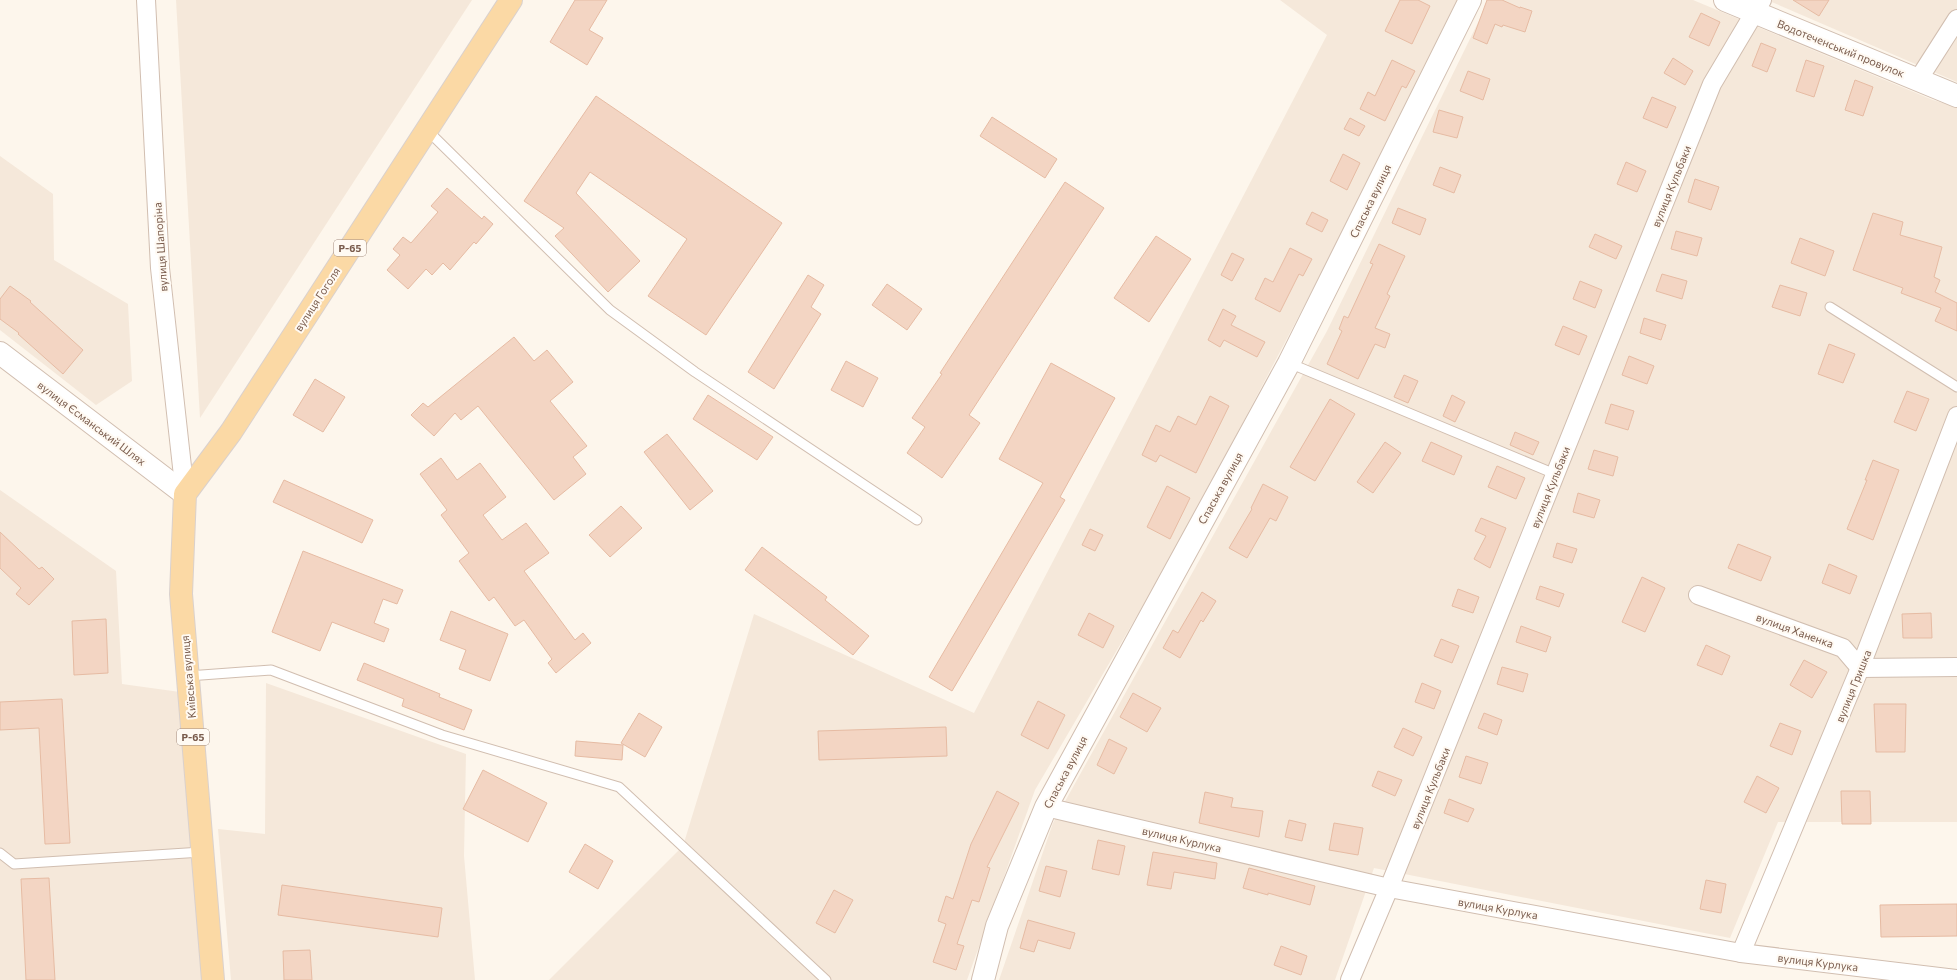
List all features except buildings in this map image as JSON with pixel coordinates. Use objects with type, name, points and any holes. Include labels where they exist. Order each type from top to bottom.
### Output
[{"type":"main road","name":"вулиця Гоголя","points":[[185,494],[231,432],[511,0]]},
{"type":"main road","name":"Київська вулиця","points":[[185,494],[181,594],[213,980]]},
{"type":"street","name":"вулиця Шапоріна","points":[[146,0],[160,268],[185,494]]},
{"type":"street","name":"Спаська вулиця","points":[[983,980],[997,926],[1046,807],[1289,363],[1470,0]]},
{"type":"street","name":"Водотеченський провулок","points":[[1725,0],[1758,6],[1918,80],[1957,96]]},
{"type":"street","name":"вулиця Кульбаки","points":[[1350,980],[1389,888],[1712,84],[1758,6]]},
{"type":"street","points":[[1918,80],[1957,19]]},
{"type":"street","name":"вулиця Єсманський Шлях","points":[[0,353],[185,494]]},
{"type":"street","name":"вулиця Гришка","points":[[1742,953],[1860,668],[1957,416]]},
{"type":"street","name":"вулиця Ханенка","points":[[1698,595],[1843,648],[1860,668]]},
{"type":"street","points":[[1860,668],[1957,667]]},
{"type":"street","name":"вулиця Курлука","points":[[1046,807],[1389,888],[1742,953],[1957,979]]},
{"type":"lane","points":[[427,130],[610,310],[695,372],[917,520]]},
{"type":"lane","points":[[1830,307],[1957,387]]},
{"type":"lane","points":[[1289,363],[1555,474]]},
{"type":"lane","points":[[188,676],[270,670],[442,735],[619,787],[826,980]]},
{"type":"lane","points":[[0,853],[14,864],[202,852]]},
{"type":"shaded area","points":[[176,0],[472,0],[200,418]]},
{"type":"shaded area","points":[[1280,0],[1461,0],[1314,287],[1179,544],[1035,790],[967,980],[549,980],[683,846],[754,614],[974,713],[1327,35]]},
{"type":"shaded area","points":[[1489,0],[1693,0],[1933,100],[1957,107],[1957,822],[1778,822],[1730,938],[1374,868],[1335,980],[999,980],[1053,823],[1327,331]]},
{"type":"shaded area","points":[[1767,0],[1957,0],[1957,82]]},
{"type":"shaded area","points":[[0,156],[53,194],[54,260],[128,304],[132,381],[96,405],[0,330]]},
{"type":"shaded area","points":[[0,490],[116,571],[122,684],[180,692],[202,980],[0,980]]},
{"type":"shaded area","points":[[266,683],[466,754],[464,856],[475,980],[231,980],[218,829],[265,834]]}]
